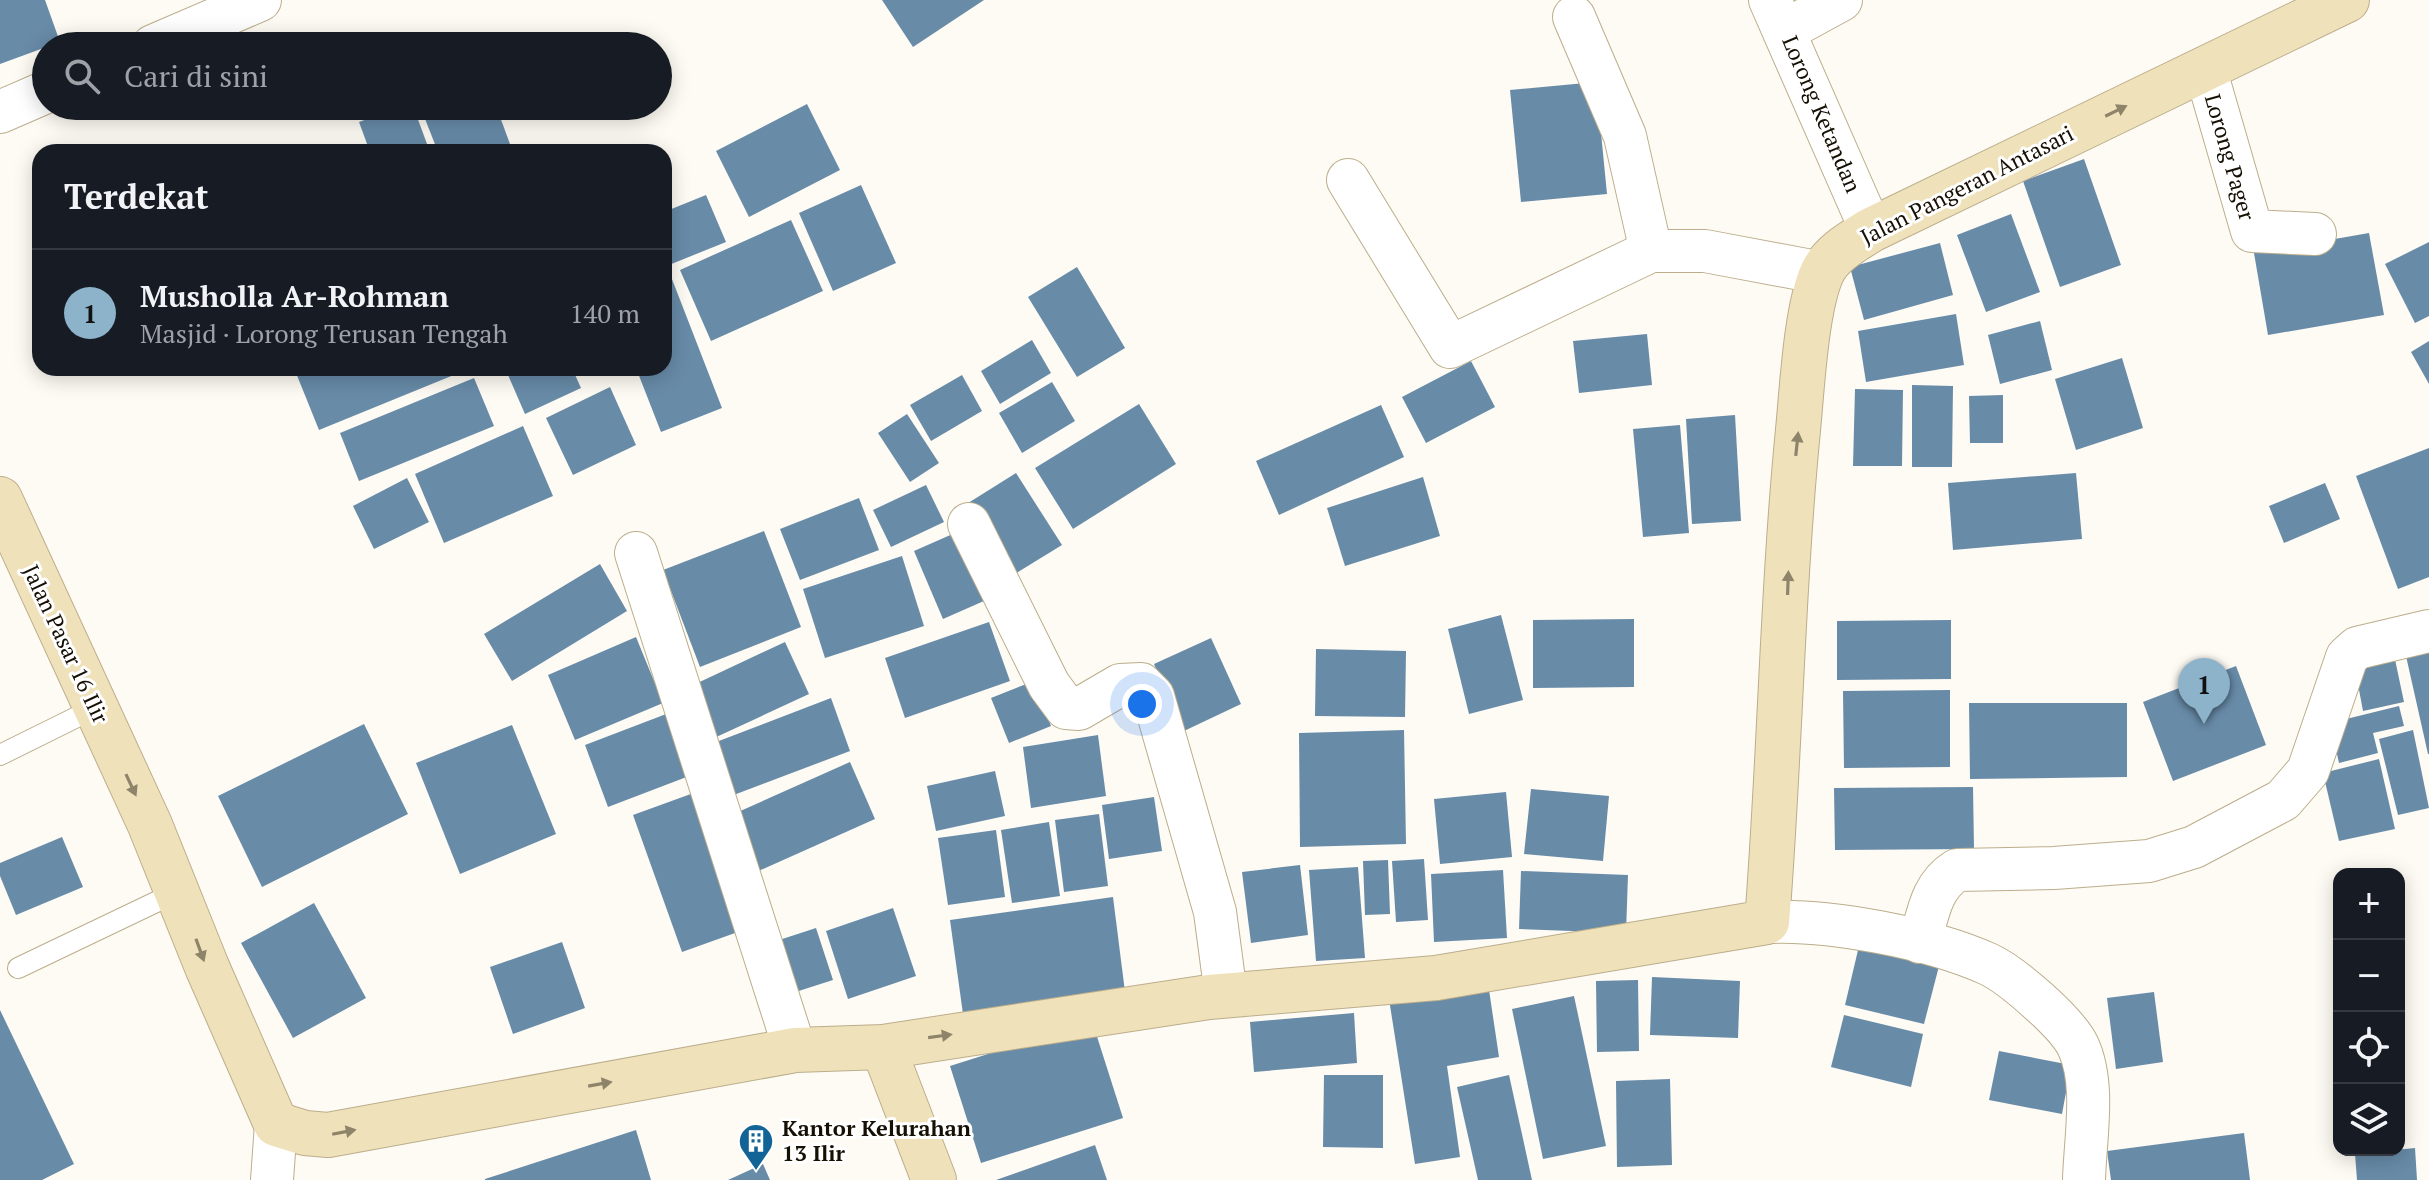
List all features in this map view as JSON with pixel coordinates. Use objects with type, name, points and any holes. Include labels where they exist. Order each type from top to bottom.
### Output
[{"type":"street","points":[[186,32],[260,0]]},
{"type":"street","points":[[1778,15],[1841,0]]},
{"type":"street","name":"Jalan Pangeran Antasari","points":[[1822,273],[1838,252],[1871,230],[2347,0]]},
{"type":"street","name":"Lorong Ketandan","points":[[1778,15],[1871,230]]},
{"type":"street","points":[[1574,17],[1625,136],[1651,251]]},
{"type":"street","name":"Lorong Pager","points":[[2205,68],[2252,231],[2315,234]]},
{"type":"street","points":[[0,112],[32,98]]},
{"type":"street","points":[[1348,180],[1450,347],[1651,251],[1705,251],[1822,273],[1804,374],[1789,522],[1786,645],[1767,922]]},
{"type":"street","name":"Jalan Pasar 16 Ilir","points":[[0,499],[150,825],[207,967],[276,1124]]},
{"type":"street","points":[[969,524],[1049,685],[1066,708],[1079,709],[1120,685],[1141,684],[1153,696],[1215,912],[1226,995]]},
{"type":"street","points":[[636,553],[795,1050]]},
{"type":"street","points":[[1920,942],[1935,892],[1944,878],[1957,870],[2054,868],[2149,861],[2194,847],[2283,800],[2308,771],[2347,657],[2357,648],[2429,631]]},
{"type":"street","points":[[272,1180],[276,1124],[305,1133],[328,1135],[795,1050],[883,1047],[1226,995],[1436,978],[1767,922],[1803,920],[1920,942],[1990,965],[2060,1019],[2078,1047],[2086,1079],[2084,1180]]},
{"type":"street","points":[[883,1047],[934,1180]]},
{"type":"lane","points":[[0,755],[104,726]]},
{"type":"lane","points":[[18,968],[179,891]]},
{"type":"building","points":[[0,0],[45,0],[56,32],[32,32],[32,52],[0,64]]},
{"type":"building","points":[[882,0],[984,0],[913,47]]},
{"type":"building","points":[[1596,82],[1607,194],[1521,202],[1510,90]]},
{"type":"building","points":[[807,104],[840,170],[749,217],[716,151]]},
{"type":"building","points":[[418,120],[427,144],[367,144],[359,122]]},
{"type":"building","points":[[425,120],[501,120],[510,144],[435,144]]},
{"type":"building","points":[[2084,159],[2121,265],[2060,287],[2023,181]]},
{"type":"building","points":[[861,185],[896,263],[833,291],[799,213]]},
{"type":"building","points":[[706,195],[726,242],[672,264],[672,209]]},
{"type":"building","points":[[2011,214],[2040,292],[1986,312],[1957,235]]},
{"type":"building","points":[[791,220],[823,291],[711,341],[680,270]]},
{"type":"building","points":[[2369,233],[2384,315],[2268,335],[2254,253]]},
{"type":"building","points":[[2429,242],[2429,316],[2415,323],[2385,264]]},
{"type":"building","points":[[1940,243],[1953,295],[1864,320],[1850,267]]},
{"type":"building","points":[[1077,267],[1125,348],[1077,377],[1028,297]]},
{"type":"building","points":[[672,279],[722,408],[661,432],[639,376],[672,376]]},
{"type":"building","points":[[1956,314],[1964,365],[1866,382],[1858,331]]},
{"type":"building","points":[[2040,321],[2052,370],[2000,384],[1988,335]]},
{"type":"building","points":[[1647,334],[1652,385],[1579,393],[1573,341]]},
{"type":"building","points":[[1032,340],[1051,373],[1000,404],[981,371]]},
{"type":"building","points":[[2429,341],[2429,384],[2411,352]]},
{"type":"building","points":[[2122,358],[2143,428],[2076,450],[2055,379]]},
{"type":"building","points":[[1471,361],[1495,407],[1426,443],[1402,397]]},
{"type":"building","points":[[962,375],[982,411],[931,441],[910,405]]},
{"type":"building","points":[[297,376],[451,376],[319,430]]},
{"type":"building","points":[[508,376],[576,376],[581,388],[525,414]]},
{"type":"building","points":[[474,378],[494,426],[359,481],[340,433]]},
{"type":"building","points":[[1052,382],[1075,421],[1022,453],[999,413]]},
{"type":"building","points":[[1912,385],[1953,386],[1952,467],[1912,467]]},
{"type":"building","points":[[610,387],[636,445],[573,475],[546,418]]},
{"type":"building","points":[[1855,389],[1903,390],[1902,466],[1853,466]]},
{"type":"building","points":[[2003,395],[2003,443],[1970,443],[1969,396]]},
{"type":"building","points":[[1139,404],[1176,464],[1073,529],[1035,468]]},
{"type":"building","points":[[1381,405],[1404,457],[1279,515],[1256,461]]},
{"type":"building","points":[[907,414],[939,463],[910,482],[878,433]]},
{"type":"building","points":[[1735,415],[1741,521],[1692,524],[1686,419]]},
{"type":"building","points":[[1680,425],[1689,533],[1643,537],[1633,429]]},
{"type":"building","points":[[523,426],[553,496],[444,543],[415,474]]},
{"type":"building","points":[[2429,448],[2429,577],[2398,589],[2356,476]]},
{"type":"building","points":[[1016,473],[1062,545],[1010,577],[965,505]]},
{"type":"building","points":[[2076,473],[2082,539],[1953,550],[1948,483]]},
{"type":"building","points":[[1423,477],[1440,536],[1345,566],[1327,508]]},
{"type":"building","points":[[407,478],[429,522],[374,549],[353,506]]},
{"type":"building","points":[[2325,483],[2340,519],[2284,543],[2269,506]]},
{"type":"building","points":[[926,485],[944,522],[891,547],[873,510]]},
{"type":"building","points":[[859,498],[879,550],[800,580],[780,529]]},
{"type":"building","points":[[964,529],[993,597],[943,619],[914,551]]},
{"type":"building","points":[[764,531],[801,627],[700,667],[663,570]]},
{"type":"building","points":[[902,556],[924,626],[825,658],[803,589]]},
{"type":"building","points":[[600,564],[627,611],[512,681],[484,634]]},
{"type":"building","points":[[1501,615],[1523,700],[1469,714],[1448,629]]},
{"type":"building","points":[[1634,619],[1634,687],[1533,688],[1533,620]]},
{"type":"building","points":[[1951,620],[1951,679],[1837,680],[1837,621]]},
{"type":"building","points":[[989,622],[1010,681],[905,718],[885,658]]},
{"type":"building","points":[[636,637],[663,703],[575,740],[548,675]]},
{"type":"building","points":[[1211,638],[1241,704],[1184,731],[1154,664]]},
{"type":"building","points":[[785,642],[809,694],[712,739],[689,687]]},
{"type":"building","points":[[1316,649],[1406,651],[1405,717],[1315,716]]},
{"type":"building","points":[[2393,650],[2404,702],[2363,711],[2353,658]]},
{"type":"building","points":[[2429,651],[2429,754],[2428,754],[2406,656]]},
{"type":"building","points":[[2236,666],[2266,745],[2173,781],[2143,702]]},
{"type":"building","points":[[1034,681],[1051,726],[1009,743],[991,698]]},
{"type":"building","points":[[1950,690],[1950,767],[1844,768],[1843,691]]},
{"type":"building","points":[[831,698],[850,751],[731,796],[711,744]]},
{"type":"building","points":[[1969,703],[2127,703],[2127,777],[1970,779]]},
{"type":"building","points":[[2399,706],[2404,726],[2373,733],[2378,753],[2339,763],[2330,723]]},
{"type":"building","points":[[674,711],[697,773],[608,807],[585,745]]},
{"type":"building","points":[[364,724],[408,814],[262,887],[218,796]]},
{"type":"building","points":[[512,725],[556,834],[460,874],[416,763]]},
{"type":"building","points":[[1404,730],[1406,844],[1300,847],[1299,733]]},
{"type":"building","points":[[2413,730],[2429,808],[2398,815],[2379,739]]},
{"type":"building","points":[[1098,735],[1106,796],[1031,808],[1023,747]]},
{"type":"building","points":[[2379,759],[2395,829],[2339,841],[2323,773]]},
{"type":"building","points":[[850,762],[875,819],[754,873],[729,816]]},
{"type":"building","points":[[995,771],[1005,816],[936,831],[927,786]]},
{"type":"building","points":[[1973,787],[1974,849],[1835,850],[1834,788]]},
{"type":"building","points":[[1531,789],[1609,796],[1603,861],[1524,854]]},
{"type":"building","points":[[699,791],[749,928],[682,952],[633,815]]},
{"type":"building","points":[[1506,792],[1512,857],[1440,864],[1434,799]]},
{"type":"building","points":[[1154,797],[1162,851],[1109,859],[1102,805]]},
{"type":"building","points":[[1099,814],[1108,886],[1064,892],[1055,820]]},
{"type":"building","points":[[1049,822],[1060,896],[1012,903],[1001,830]]},
{"type":"building","points":[[996,830],[1005,897],[948,905],[938,838]]},
{"type":"building","points":[[62,837],[83,887],[16,915],[0,876],[0,863]]},
{"type":"building","points":[[1424,859],[1428,920],[1396,922],[1392,861]]},
{"type":"building","points":[[1388,860],[1390,914],[1365,915],[1363,861]]},
{"type":"building","points":[[1300,865],[1308,935],[1251,943],[1242,872]]},
{"type":"building","points":[[1358,867],[1365,958],[1316,961],[1309,870]]},
{"type":"building","points":[[1503,870],[1507,938],[1434,942],[1431,874]]},
{"type":"building","points":[[1521,871],[1628,875],[1626,933],[1519,929]]},
{"type":"building","points":[[1113,897],[1125,992],[963,1014],[950,920]]},
{"type":"building","points":[[314,903],[366,998],[293,1038],[241,943]]},
{"type":"building","points":[[893,908],[916,976],[848,999],[826,931]]},
{"type":"building","points":[[816,928],[833,980],[783,996],[767,944]]},
{"type":"building","points":[[562,942],[585,1008],[513,1034],[490,967]]},
{"type":"building","points":[[1859,946],[1939,966],[1924,1024],[1845,1005]]},
{"type":"building","points":[[1652,977],[1740,981],[1738,1038],[1650,1035]]},
{"type":"building","points":[[1638,980],[1639,1051],[1597,1052],[1596,981]]},
{"type":"building","points":[[1488,983],[1499,1057],[1447,1066],[1460,1157],[1415,1164],[1389,999]]},
{"type":"building","points":[[2154,992],[2163,1062],[2116,1069],[2107,998]]},
{"type":"building","points":[[1574,996],[1606,1146],[1543,1159],[1512,1009]]},
{"type":"building","points":[[0,1010],[74,1164],[42,1180],[0,1180]]},
{"type":"building","points":[[1354,1013],[1357,1063],[1254,1072],[1250,1022]]},
{"type":"building","points":[[1844,1015],[1923,1034],[1911,1087],[1831,1067]]},
{"type":"building","points":[[1092,1021],[1123,1118],[981,1163],[950,1066]]},
{"type":"building","points":[[1999,1051],[2071,1065],[2062,1114],[1989,1100]]},
{"type":"building","points":[[1324,1075],[1383,1075],[1383,1148],[1323,1147]]},
{"type":"building","points":[[1509,1075],[1532,1180],[1478,1180],[1457,1087]]},
{"type":"building","points":[[1670,1079],[1672,1165],[1617,1167],[1616,1081]]},
{"type":"building","points":[[636,1130],[651,1180],[485,1180],[485,1179]]},
{"type":"building","points":[[2244,1133],[2250,1180],[2111,1180],[2107,1151]]},
{"type":"building","points":[[1095,1145],[1107,1180],[996,1180]]},
{"type":"building","points":[[2415,1148],[2417,1180],[2357,1180],[2355,1156],[2405,1156],[2405,1149]]},
{"type":"building","name":"Kantor Kelurahan 13 Ilir","points":[[763,1164],[770,1180],[728,1180]]},
{"type":"place","name":"Musholla Ar-Rohman","points":[[2204,724]]},
{"type":"place","name":"Kantor Kelurahan 13 Ilir","points":[[756,1172]]}]
